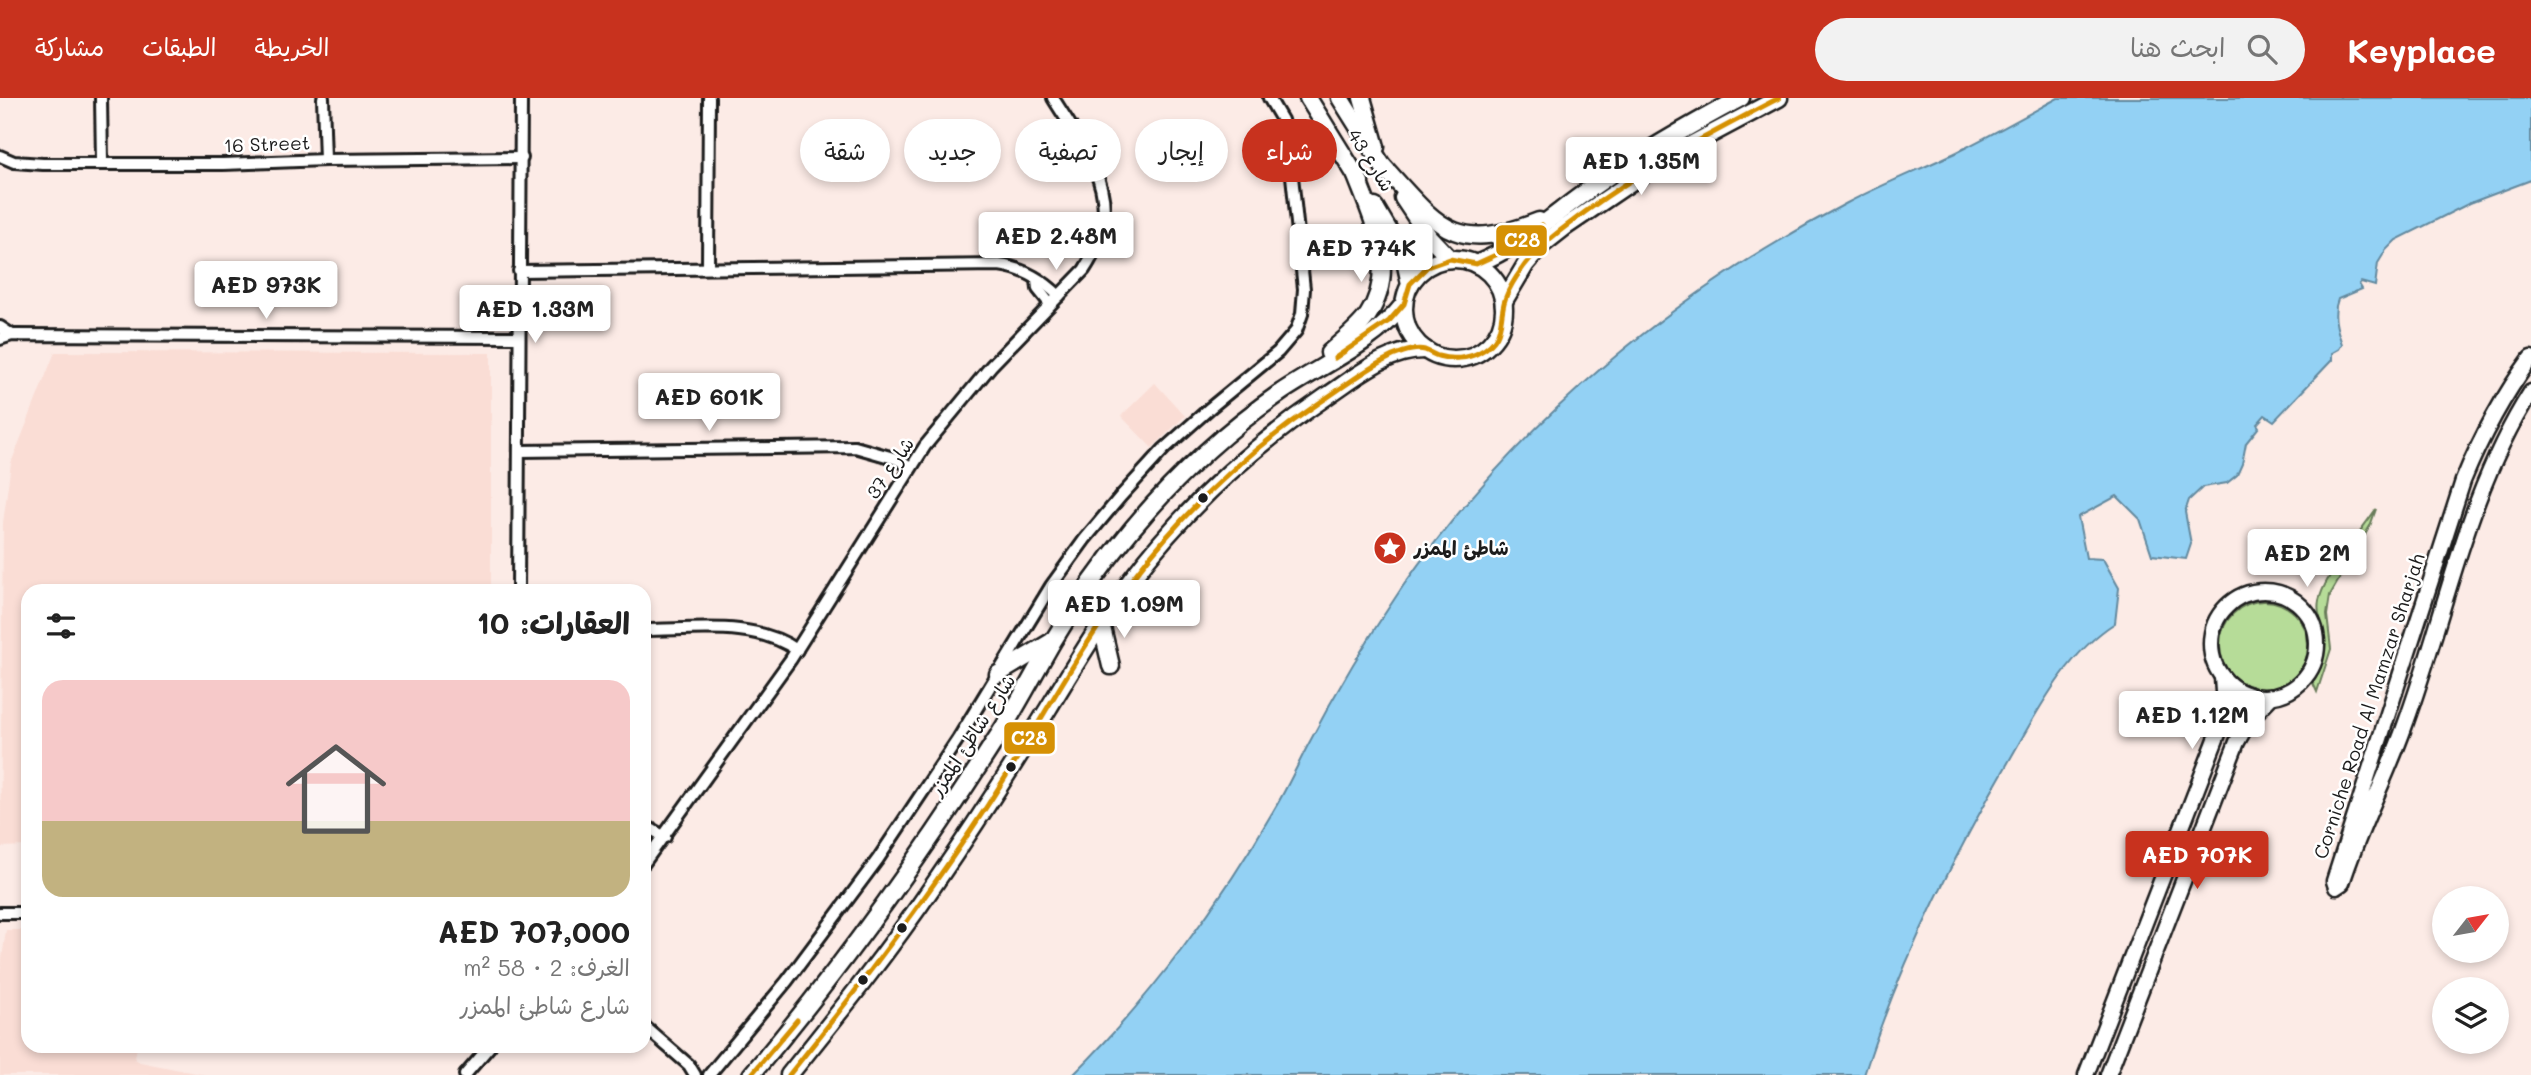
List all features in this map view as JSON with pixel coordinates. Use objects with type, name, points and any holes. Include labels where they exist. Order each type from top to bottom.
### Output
[{"type":"main road","name":"شارع 43","points":[[1308,98],[1404,256],[1410,284]]},
{"type":"main road","name":"شارع 43","points":[[1340,98],[1420,226],[1450,259]]},
{"type":"main road","points":[[1362,98],[1380,161],[1433,219],[1462,233],[1482,237],[1500,235],[1554,215]]},
{"type":"main road","points":[[1476,264],[1513,247],[1554,215],[1658,144],[1741,98]]},
{"type":"main road","points":[[1504,301],[1526,264],[1542,245],[1564,227],[1668,157],[1779,98]]},
{"type":"main road","points":[[1304,377],[1363,321],[1379,288],[1382,251],[1356,176]]},
{"type":"main road","points":[[1450,259],[1476,264],[1494,278],[1504,301],[1503,325],[1498,335],[1481,352],[1471,357],[1447,359],[1426,350],[1412,337],[1407,326],[1404,304],[1410,284],[1427,267],[1450,259]]},
{"type":"main road","name":"شارع شاطئ الممزر","points":[[751,1075],[880,911],[999,734],[1053,641],[1094,579],[1155,503],[1218,442],[1304,377],[1380,328],[1404,304]]},
{"type":"main road","points":[[789,1075],[873,971],[1009,771],[1101,622],[1164,539],[1245,458],[1295,419],[1360,374],[1395,355],[1426,350]]},
{"type":"main road","points":[[1101,622],[1111,666]]},
{"type":"main road","points":[[998,674],[1053,641]]},
{"type":"street","points":[[102,98],[102,163]]},
{"type":"street","points":[[323,98],[325,160]]},
{"type":"street","points":[[519,584],[521,98]]},
{"type":"street","points":[[708,268],[709,98]]},
{"type":"street","name":"شارع 37","points":[[651,854],[794,654],[908,472],[966,394],[1084,270],[1093,256],[1104,226],[1104,194],[1093,163],[1053,98]]},
{"type":"street","points":[[651,1032],[692,1070],[697,1066],[709,1075],[787,981],[878,859],[958,739],[1051,586],[1085,539],[1121,496],[1188,427],[1278,352],[1296,331],[1302,314],[1304,289],[1289,148],[1285,129],[1269,98]]},
{"type":"street","name":"16 Street","points":[[0,156],[14,162],[223,164],[522,158]]},
{"type":"street","name":"16 Street","points":[[0,168],[14,162]]},
{"type":"street","points":[[519,271],[999,265],[1017,269],[1045,283],[1059,296]]},
{"type":"street","points":[[1037,280],[1038,289],[1050,304]]},
{"type":"street","points":[[0,327],[12,335]]},
{"type":"street","points":[[0,339],[12,335],[519,337]]},
{"type":"street","name":"Corniche Road Al Mamzar Sharjah","points":[[2531,358],[2495,413],[2463,481],[2333,881],[2336,887],[2342,883],[2405,725],[2481,489],[2503,440],[2531,392]]},
{"type":"street","points":[[519,451],[855,447],[897,459],[908,472]]},
{"type":"street","points":[[2255,592],[2282,594],[2292,599],[2309,615],[2318,641],[2316,657],[2310,672],[2300,684],[2286,693],[2271,697],[2244,693],[2222,677],[2211,648],[2213,632],[2218,618],[2240,597],[2255,592]]},
{"type":"street","points":[[651,630],[737,629],[757,632],[776,641],[783,641],[794,654]]},
{"type":"street","points":[[2086,1075],[2218,734],[2224,707],[2222,677]]},
{"type":"street","points":[[2108,1075],[2237,742],[2250,719],[2271,697]]},
{"type":"street","points":[[2385,720],[2391,729],[2399,729],[2405,725]]},
{"type":"street","points":[[651,829],[661,841]]},
{"type":"street","points":[[0,913],[21,913]]},
{"type":"street","points":[[465,1075],[482,1053]]},
{"type":"shaded area","points":[[55,352],[491,353],[491,584],[21,584],[21,846],[0,847],[3,523],[11,463]]},
{"type":"shaded area","points":[[1155,383],[1185,416],[1152,448],[1121,416]]},
{"type":"shaded area","points":[[6,930],[21,930],[21,1053],[136,1053],[135,1059],[140,1062],[205,1075],[0,1075],[0,972]]},
{"type":"green space","points":[[2376,509],[2370,526],[2330,595],[2327,615],[2331,649],[2317,692],[2312,681],[2325,651],[2319,613],[2320,597],[2337,565]]},
{"type":"green space","points":[[2264,601],[2281,605],[2295,614],[2304,628],[2308,645],[2304,662],[2295,676],[2281,685],[2264,689],[2247,685],[2233,676],[2224,662],[2220,645],[2224,628],[2233,614],[2247,605]]},
{"type":"water","points":[[2058,98],[2531,98],[2531,180],[2470,203],[2396,240],[2378,263],[2375,286],[2361,282],[2359,284],[2362,289],[2338,299],[2335,316],[2342,344],[2332,353],[2332,360],[2274,421],[2265,415],[2257,424],[2259,427],[2246,443],[2237,475],[2227,483],[2203,487],[2189,500],[2185,512],[2191,544],[2186,559],[2152,555],[2140,519],[2117,496],[2078,517],[2086,558],[2103,559],[2119,588],[2115,623],[2067,667],[2030,723],[1928,914],[1893,994],[1864,1075],[1073,1075],[1129,1015],[1208,914],[1254,843],[1341,684],[1403,586],[1448,526],[1496,470],[1547,417],[1660,321],[1720,278],[1782,239],[1861,196],[1957,152]]},
{"type":"transit line","name":"C28","points":[[789,1075],[891,943],[964,841],[1112,606],[1152,554],[1196,505],[1269,439],[1352,380],[1387,359],[1420,349],[1437,356],[1459,358],[1488,347],[1497,336],[1504,303],[1512,284],[1530,259],[1552,237],[1656,165],[1779,98]]},
{"type":"transit line","name":"C28","points":[[1335,358],[1389,321],[1404,304],[1410,284],[1427,267],[1450,259],[1476,264],[1513,247],[1542,225]]},
{"type":"transit line","name":"C28","points":[[751,1075],[797,1020]]},
{"type":"place","name":"شاطئ الممزر","points":[[1390,548]]}]
